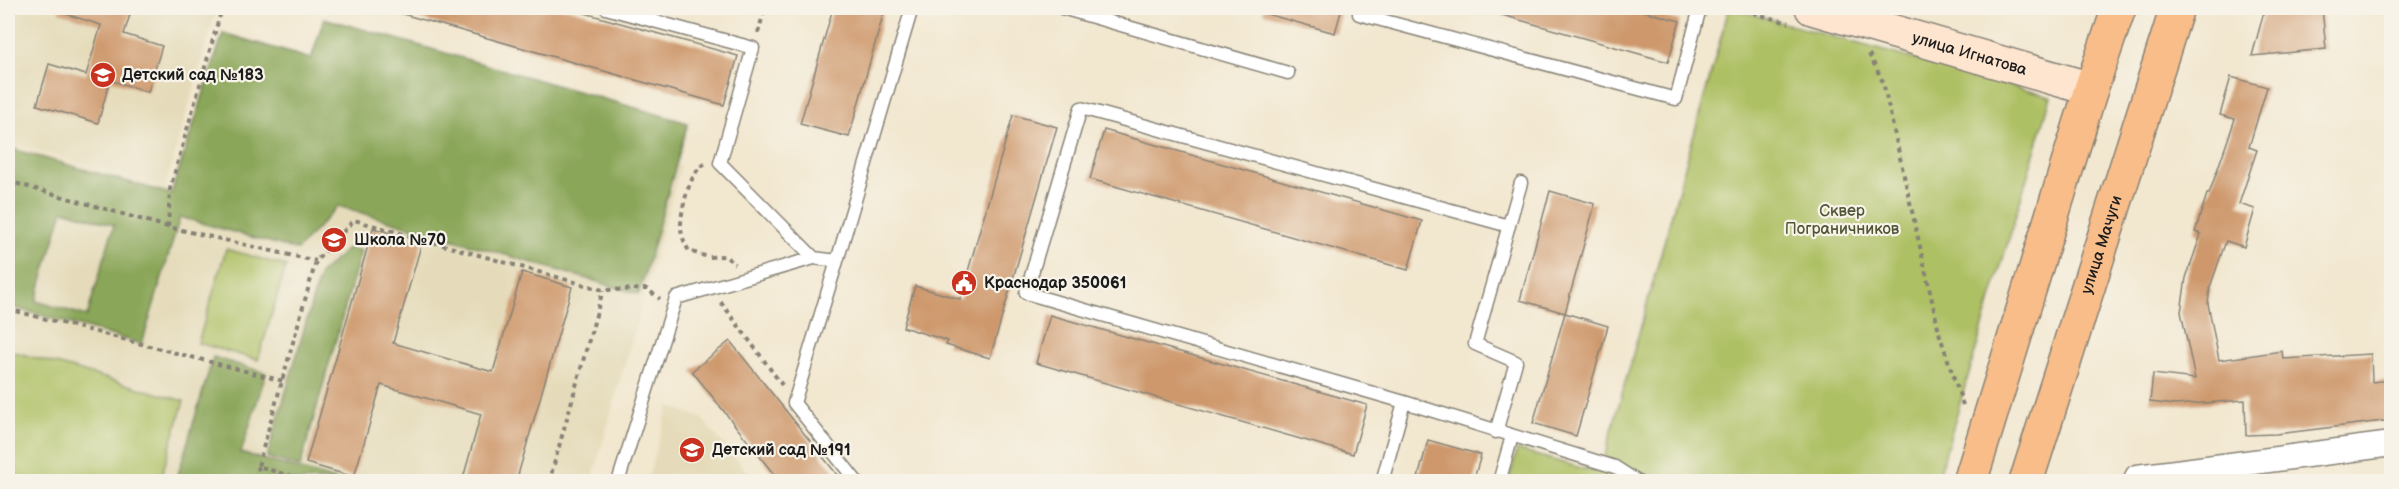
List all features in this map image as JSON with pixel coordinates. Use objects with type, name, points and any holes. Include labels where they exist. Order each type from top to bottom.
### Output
[{"type":"main road","points":[[1970,482],[2091,89],[2119,8]]},
{"type":"main road","name":"улица Мачуги","points":[[2026,482],[2177,8]]},
{"type":"street","name":"улица Игнатова","points":[[1812,8],[2091,89]]},
{"type":"street","points":[[2137,477],[2391,444]]},
{"type":"lane","points":[[606,8],[753,48],[720,163],[814,258]]},
{"type":"lane","points":[[857,482],[794,403],[912,8]]},
{"type":"lane","points":[[1062,8],[1288,73]]},
{"type":"lane","points":[[1359,14],[1676,99],[1700,8]]},
{"type":"lane","points":[[1509,225],[1081,108],[1026,292],[1404,402],[1615,467],[1638,482]]},
{"type":"lane","points":[[1496,432],[1516,362],[1475,344],[1521,183]]},
{"type":"lane","points":[[618,482],[676,298],[814,258],[837,261]]},
{"type":"lane","points":[[1382,482],[1404,402]]},
{"type":"lane","points":[[1499,482],[1512,436]]},
{"type":"path","points":[[168,227],[170,189],[222,8]]},
{"type":"path","points":[[753,48],[765,8]]},
{"type":"path","points":[[1865,45],[1883,82],[1940,336],[1964,408]]},
{"type":"path","points":[[720,163],[710,162],[701,166],[694,174],[681,215],[681,230],[690,251],[708,257],[725,256],[752,276]]},
{"type":"path","points":[[8,181],[168,227],[316,261]]},
{"type":"path","points":[[260,482],[258,466],[316,261],[354,220],[603,290],[647,289],[672,309]]},
{"type":"path","points":[[710,287],[794,403]]},
{"type":"path","points":[[549,482],[603,290]]},
{"type":"path","points":[[8,309],[283,381]]},
{"type":"path","points":[[258,466],[309,482]]},
{"type":"shaded area","name":"Детский сад №183","points":[[8,8],[217,8],[165,188],[8,142]]},
{"type":"shaded area","name":"Школа №70","points":[[223,32],[681,166],[592,481],[8,481],[8,144],[170,190]]},
{"type":"shaded area","name":"Детский сад №191","points":[[669,406],[701,418],[755,481],[647,481]]},
{"type":"green space","name":"Сквер Пограничников","points":[[1729,8],[2051,97],[1937,481],[1508,482],[1517,450],[1600,473]]},
{"type":"green space","points":[[324,18],[688,123],[639,294],[338,206],[297,250],[180,217],[142,344],[8,306],[8,148],[171,194],[223,33],[311,59]],"holes":[[[63,210],[114,225],[87,316],[36,301]]]},
{"type":"green space","points":[[349,247],[361,251],[300,467],[267,457],[320,274]]},
{"type":"green space","points":[[226,249],[286,266],[258,360],[198,343]]},
{"type":"green space","points":[[8,350],[184,401],[160,481],[8,481]]},
{"type":"green space","points":[[213,357],[266,373],[241,453],[340,481],[176,481]]},
{"type":"building","points":[[59,8],[132,8],[124,34],[162,46],[148,92],[110,80],[98,123],[37,105],[49,64],[86,75],[101,25],[59,12]]},
{"type":"building","points":[[400,8],[567,8],[738,56],[724,105],[399,13]]},
{"type":"building","points":[[833,8],[885,8],[849,137],[800,124]]},
{"type":"building","points":[[1264,8],[1342,8],[1335,33],[1263,13]]},
{"type":"building","points":[[1496,8],[1632,8],[1680,21],[1668,62],[1495,13]]},
{"type":"building","points":[[2265,8],[2322,8],[2326,49],[2252,56]]},
{"type":"building","points":[[2231,77],[2267,87],[2249,147],[2257,150],[2239,204],[2255,209],[2244,247],[2226,241],[2210,287],[2208,304],[2219,360],[2282,351],[2283,359],[2371,354],[2372,382],[2391,380],[2391,420],[2276,434],[2246,435],[2245,400],[2175,405],[2150,402],[2153,374],[2195,379],[2181,312],[2186,278],[2201,234],[2195,232],[2235,119],[2220,115]]},
{"type":"building","points":[[1013,115],[1057,127],[990,358],[946,345],[948,341],[903,327],[915,286],[960,299]]},
{"type":"building","points":[[1104,130],[1422,221],[1408,270],[1090,179]]},
{"type":"building","points":[[1550,191],[1595,204],[1565,313],[1520,300]]},
{"type":"building","points":[[373,228],[422,242],[393,343],[493,372],[522,272],[572,287],[516,482],[462,482],[481,414],[381,385],[354,477],[306,463]]},
{"type":"building","points":[[1565,313],[1608,326],[1576,436],[1533,423]]},
{"type":"building","points":[[1050,315],[1367,405],[1353,454],[1036,363]]},
{"type":"building","points":[[730,341],[843,482],[780,482],[692,371]]},
{"type":"building","points":[[1428,440],[1481,455],[1473,482],[1417,482]]},
{"type":"place","name":"Детский сад №183","points":[[103,75]]},
{"type":"place","name":"Школа №70","points":[[334,240]]},
{"type":"place","name":"Краснодар 350061","points":[[964,283]]},
{"type":"place","name":"Детский сад №191","points":[[692,450]]}]
